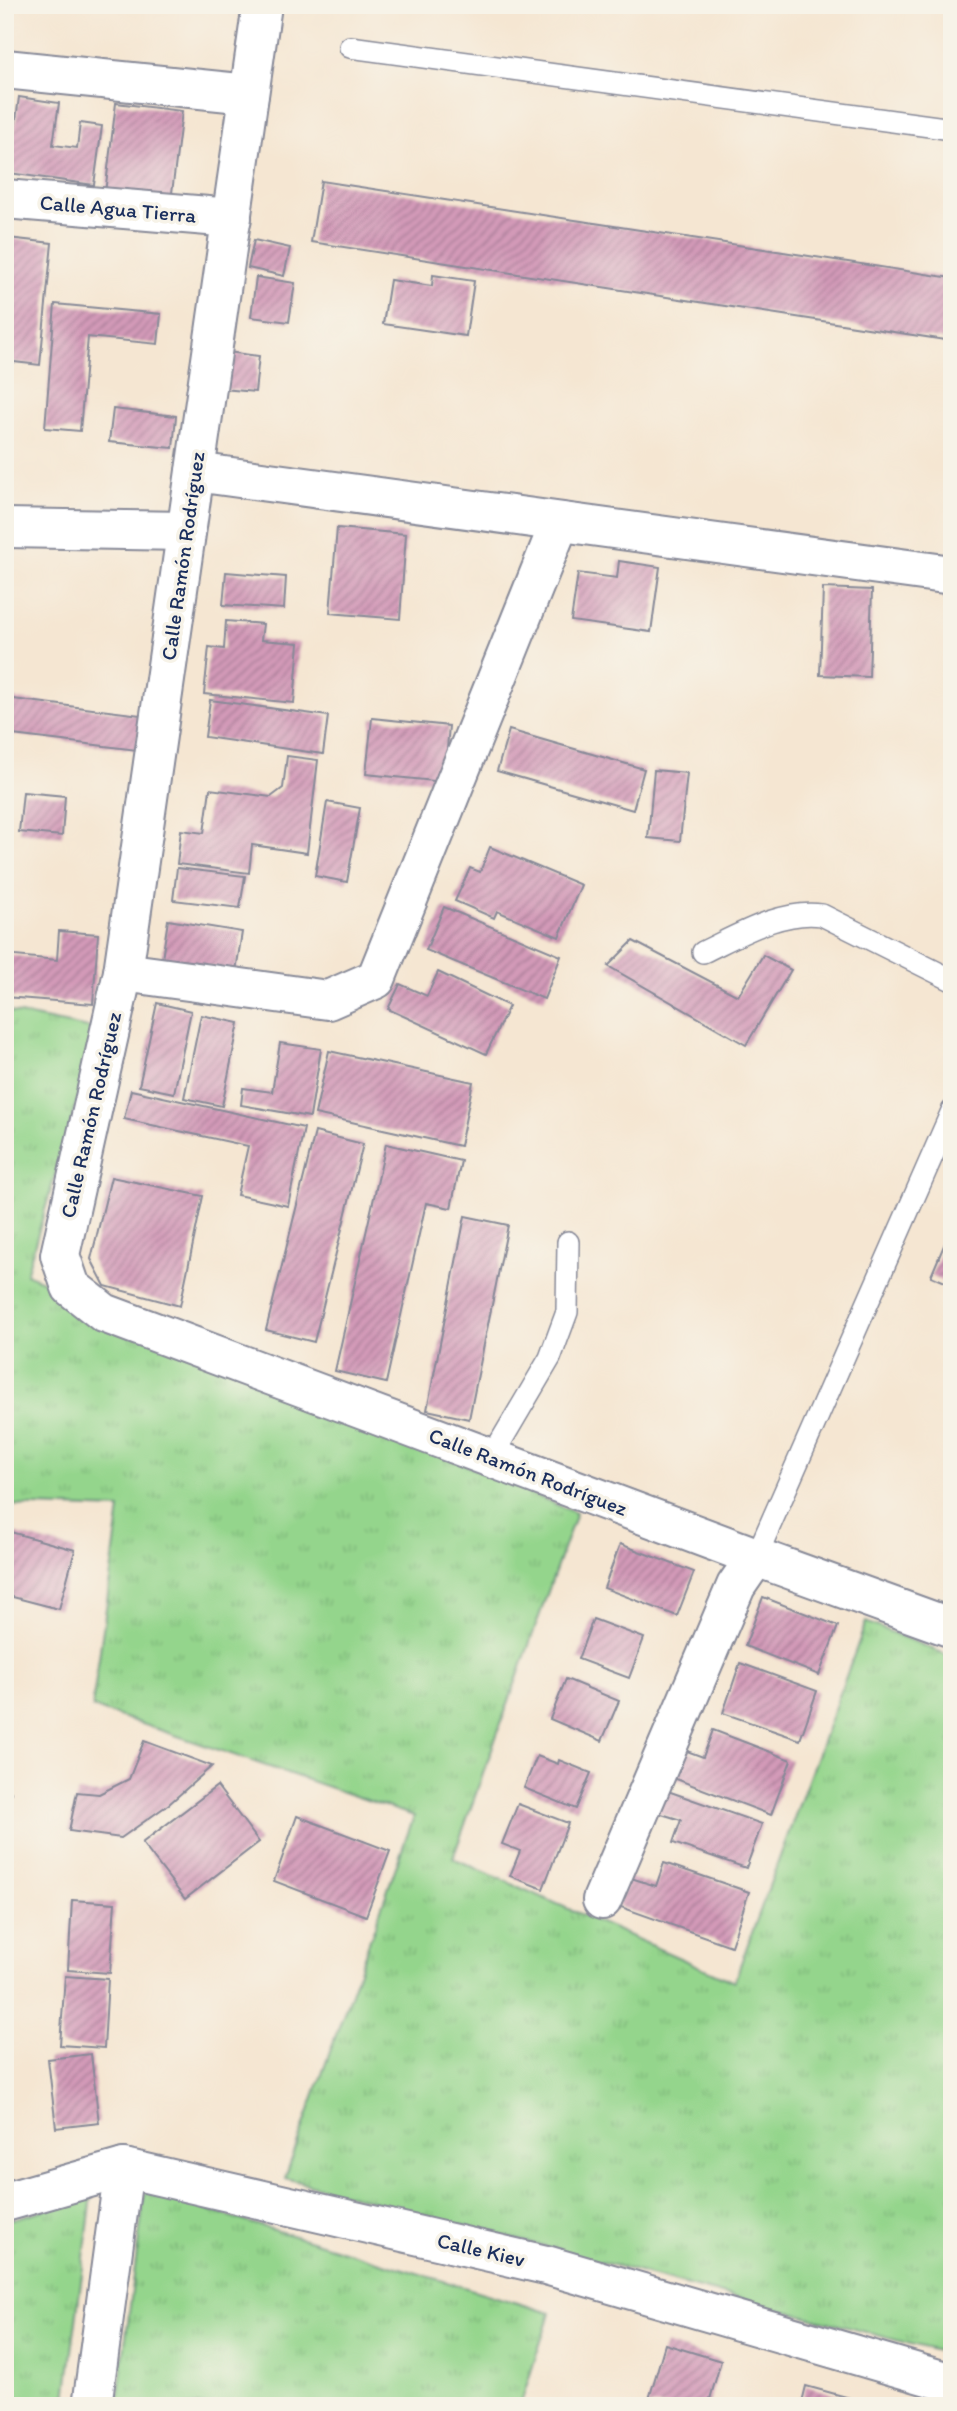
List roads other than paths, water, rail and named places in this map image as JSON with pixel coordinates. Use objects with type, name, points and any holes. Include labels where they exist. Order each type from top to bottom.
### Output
[{"type":"street","name":"Calle Ramón Rodríguez","points":[[262,5],[123,972],[60,1255],[71,1287],[104,1313],[952,1628]]},
{"type":"street","points":[[5,69],[249,94]]},
{"type":"street","name":"Calle Agua Tierra","points":[[5,200],[232,218]]},
{"type":"street","points":[[195,472],[952,575]]},
{"type":"street","points":[[123,972],[328,1000],[376,979],[560,523]]},
{"type":"street","points":[[5,528],[186,531]]},
{"type":"street","points":[[601,1900],[736,1586],[756,1557]]},
{"type":"street","points":[[92,2406],[124,2168]]},
{"type":"street","name":"Calle Kiev","points":[[5,2202],[124,2168],[546,2265],[952,2383]]},
{"type":"lane","points":[[350,47],[952,129]]},
{"type":"lane","points":[[703,951],[769,923],[806,913],[822,915],[952,980]]},
{"type":"lane","points":[[756,1557],[952,1111]]},
{"type":"lane","points":[[491,1458],[550,1358],[567,1312],[568,1242]]}]
